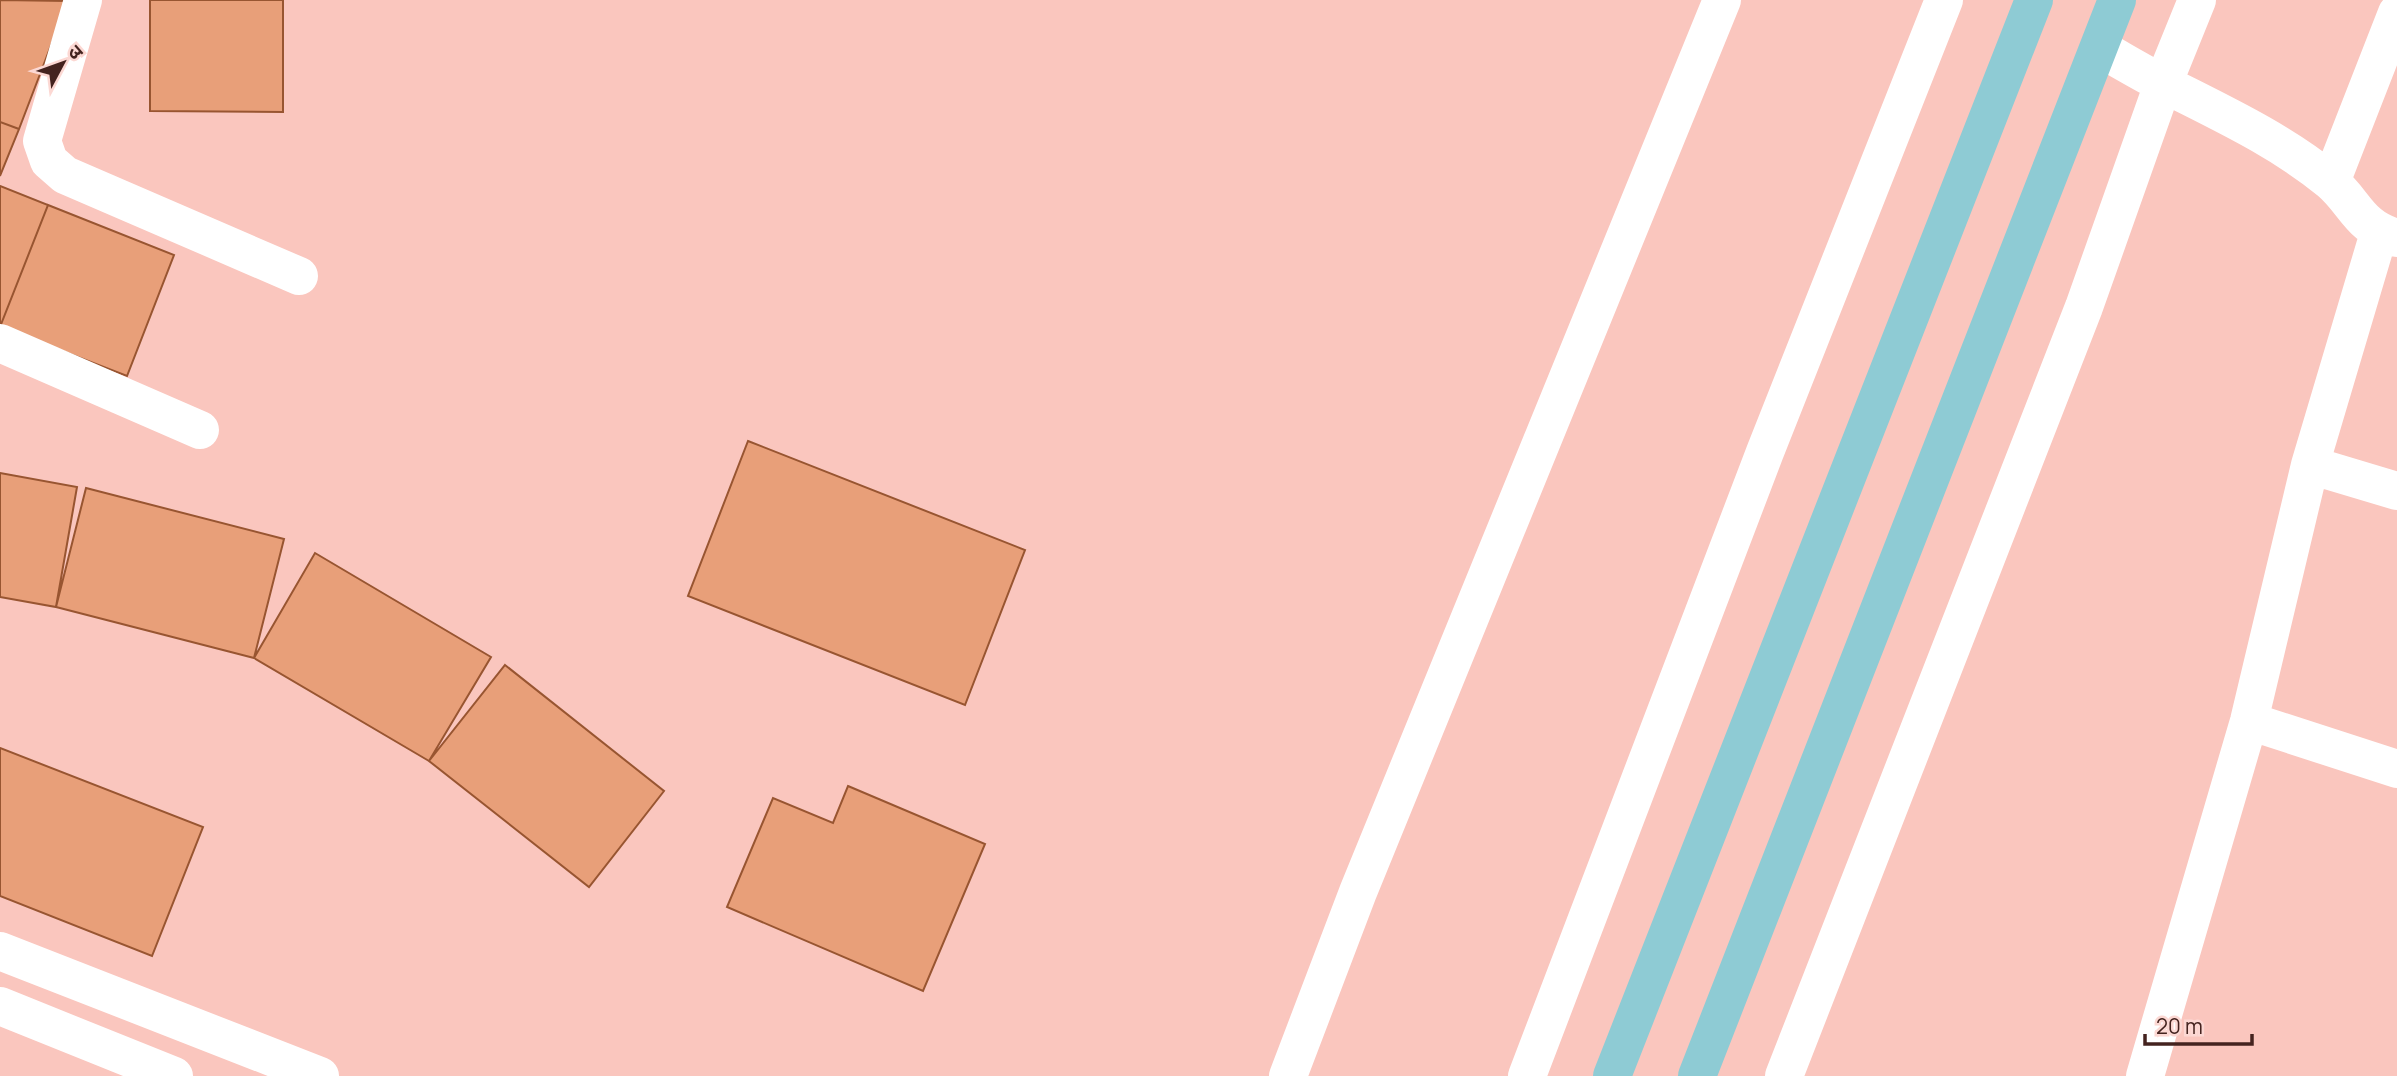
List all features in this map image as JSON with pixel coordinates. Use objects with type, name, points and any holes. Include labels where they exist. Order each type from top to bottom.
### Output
[{"type":"main road","points":[[1612,1076],[2034,0]]},
{"type":"main road","points":[[1696,1076],[2117,0]]},
{"type":"street","points":[[83,0],[43,141],[49,161],[65,175],[299,276]]},
{"type":"street","points":[[1288,1076],[1358,892],[1722,0]]},
{"type":"street","points":[[1527,1076],[1765,452],[1944,0]]},
{"type":"street","points":[[1784,1076],[2084,307],[2163,84],[2197,0]]},
{"type":"street","points":[[2331,182],[2397,13]]},
{"type":"street","points":[[2099,48],[2163,84],[2219,110],[2289,153],[2331,182],[2357,214],[2388,236],[2310,465],[2249,721],[2145,1076]]},
{"type":"street","points":[[0,343],[200,430]]},
{"type":"street","points":[[2310,465],[2397,491]]},
{"type":"street","points":[[2249,721],[2397,769]]},
{"type":"street","points":[[0,951],[320,1076]]},
{"type":"street","points":[[0,1006],[174,1076]]},
{"type":"building","points":[[0,0],[68,1],[19,129],[0,122]]},
{"type":"building","points":[[150,0],[283,0],[283,112],[150,111]]},
{"type":"building","points":[[0,122],[19,129],[0,176]]},
{"type":"building","points":[[0,186],[48,205],[0,327]]},
{"type":"building","points":[[48,205],[174,255],[127,376],[0,327]]},
{"type":"building","points":[[748,441],[1025,550],[965,705],[688,596]]},
{"type":"building","points":[[0,473],[77,487],[56,607],[0,597]]},
{"type":"building","points":[[86,488],[284,539],[254,658],[56,607]]},
{"type":"building","points":[[315,553],[491,657],[429,761],[254,658]]},
{"type":"building","points":[[505,665],[664,791],[589,887],[429,761]]},
{"type":"building","points":[[0,748],[203,827],[152,956],[0,896]]},
{"type":"building","points":[[848,786],[985,844],[923,991],[727,907],[773,798],[833,823]]}]
